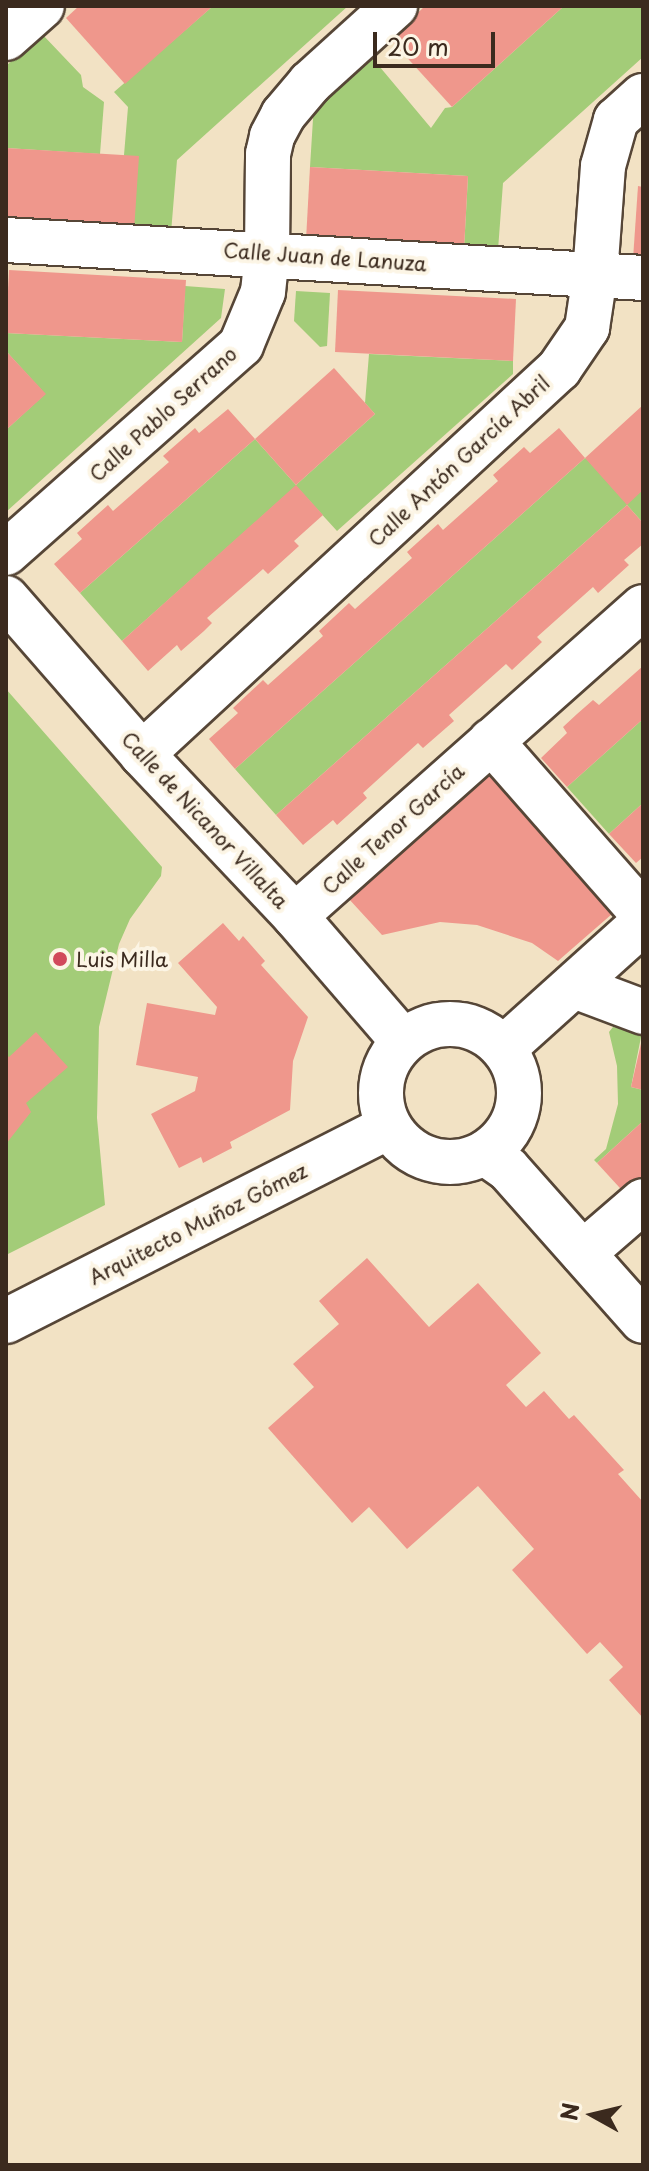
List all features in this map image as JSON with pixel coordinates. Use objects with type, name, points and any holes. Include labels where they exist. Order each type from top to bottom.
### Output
[{"type":"street","points":[[6,38],[42,6]]},
{"type":"street","name":"Calle Pablo Serrano","points":[[6,553],[241,345],[263,292],[267,253],[268,154],[272,136],[283,115],[310,83],[395,6]]},
{"type":"street","name":"Calle Antón García Abril","points":[[142,754],[559,369],[587,328],[595,275],[603,166],[616,120],[643,96]]},
{"type":"street","name":"Calle Juan de Lanuza","points":[[6,240],[267,253],[643,278]]},
{"type":"street","name":"Calle de Nicanor Villalta","points":[[6,598],[142,754],[295,916],[403,1041]]},
{"type":"street","name":"Calle Tenor García","points":[[295,916],[643,607]]},
{"type":"street","points":[[491,741],[643,914]]},
{"type":"street","points":[[504,1048],[643,923]]},
{"type":"street","points":[[574,986],[642,1011]]},
{"type":"street","points":[[450,1023],[473,1026],[504,1048],[517,1075],[520,1098],[508,1130],[485,1153],[463,1161],[441,1162],[411,1150],[389,1127],[380,1089],[389,1058],[403,1041],[427,1026],[450,1023]]},
{"type":"street","name":"Arquitecto Muñoz Gómez","points":[[6,1321],[389,1127]]},
{"type":"street","points":[[485,1153],[508,1169],[643,1321]]},
{"type":"street","points":[[583,1253],[643,1201]]},
{"type":"green space","points":[[213,6],[348,6],[177,160],[171,233],[134,231],[124,155],[128,107],[114,92]]},
{"type":"green space","points":[[564,6],[643,6],[643,57],[503,183],[498,250],[464,249],[468,176],[310,167],[314,103],[369,54],[431,128],[445,108],[452,107]]},
{"type":"green space","points":[[42,34],[81,75],[83,87],[104,102],[100,154],[6,148],[6,66]]},
{"type":"green space","points":[[185,286],[225,289],[221,318],[6,512],[6,430],[45,394],[6,351],[6,333],[182,342]]},
{"type":"green space","points":[[296,291],[330,293],[327,346],[320,347],[294,321]]},
{"type":"green space","points":[[369,354],[513,361],[513,374],[337,531],[296,486],[122,641],[80,593],[255,439],[296,485],[375,414],[365,403]]},
{"type":"green space","points":[[585,458],[643,490],[643,523],[627,505],[276,815],[235,769]]},
{"type":"green space","name":"Luis Milla","points":[[6,689],[162,867],[161,876],[130,919],[119,944],[99,1027],[97,1118],[105,1205],[6,1255]]},
{"type":"green space","points":[[643,719],[643,803],[609,834],[567,787]]},
{"type":"green space","points":[[613,1027],[642,1032],[631,1087],[643,1090],[643,1121],[597,1163],[594,1160],[606,1149],[618,1104],[617,1066],[609,1032]]},
{"type":"building","points":[[79,6],[213,6],[125,84],[66,18]]},
{"type":"building","points":[[425,6],[564,6],[452,107],[390,39]]},
{"type":"building","points":[[6,148],[139,156],[134,231],[6,223]]},
{"type":"building","points":[[310,167],[468,176],[464,249],[306,240]]},
{"type":"building","points":[[638,186],[643,187],[643,260],[633,259]]},
{"type":"building","points":[[9,270],[186,280],[182,342],[6,333]]},
{"type":"building","points":[[338,290],[516,299],[513,361],[335,352]]},
{"type":"building","points":[[6,351],[46,394],[6,430]]},
{"type":"building","points":[[334,368],[375,414],[296,485],[255,439]]},
{"type":"building","points":[[643,405],[643,490],[627,505],[585,458]]},
{"type":"building","points":[[228,409],[255,439],[80,593],[54,564],[82,539],[77,533],[108,505],[113,511],[169,462],[163,456],[195,428],[199,433]]},
{"type":"building","points":[[559,428],[585,458],[235,769],[209,739],[238,713],[233,708],[263,680],[268,685],[323,636],[319,631],[349,603],[355,609],[412,558],[407,552],[438,524],[443,530],[498,481],[493,475],[524,447],[530,453]]},
{"type":"building","points":[[296,485],[323,515],[294,541],[299,546],[268,574],[263,569],[207,618],[212,623],[181,651],[177,645],[148,671],[122,641]]},
{"type":"building","points":[[627,505],[643,523],[643,544],[624,560],[629,565],[598,593],[593,587],[537,637],[542,642],[512,670],[506,664],[449,715],[454,721],[423,748],[418,743],[363,793],[367,798],[337,825],[333,820],[303,845],[276,815]]},
{"type":"building","points":[[643,666],[643,719],[567,787],[541,758],[567,733],[563,727],[577,714],[593,700],[599,705]]},
{"type":"building","points":[[489,774],[612,914],[558,961],[532,943],[477,925],[440,922],[382,935],[348,898]]},
{"type":"building","points":[[643,803],[643,857],[636,863],[609,834]]},
{"type":"building","points":[[223,923],[239,941],[243,936],[265,961],[261,965],[308,1017],[293,1061],[290,1110],[230,1142],[232,1148],[203,1163],[201,1157],[179,1168],[151,1114],[195,1091],[198,1077],[136,1065],[147,1003],[215,1015],[217,1007],[178,963]]},
{"type":"building","points":[[36,1032],[68,1067],[26,1103],[31,1112],[6,1144],[6,1054],[9,1057]]},
{"type":"building","points":[[643,1035],[643,1090],[631,1087]]},
{"type":"building","points":[[643,1121],[643,1187],[630,1199],[597,1163]]},
{"type":"building","points":[[367,1258],[429,1327],[478,1283],[541,1353],[506,1385],[526,1407],[544,1391],[569,1419],[574,1415],[624,1470],[618,1474],[643,1502],[643,1718],[609,1680],[623,1667],[600,1642],[587,1654],[512,1570],[534,1549],[478,1486],[407,1549],[369,1507],[352,1523],[268,1428],[314,1387],[293,1364],[339,1324],[319,1301]]},
{"type":"place","name":"Luis Milla","points":[[60,959]]}]
